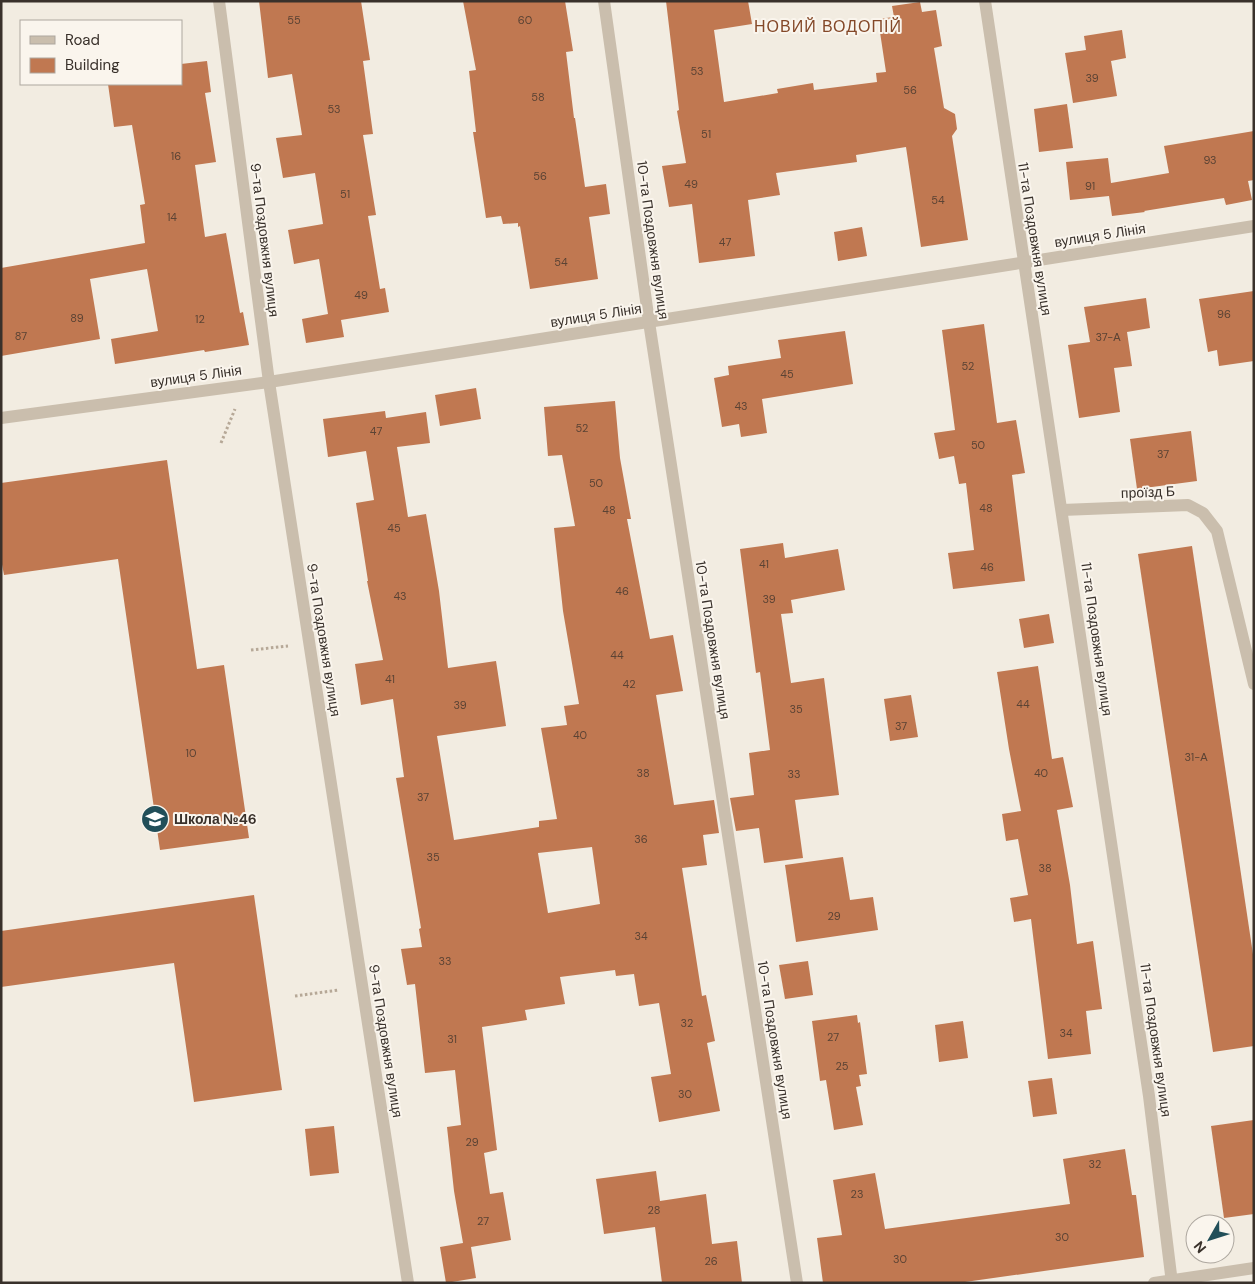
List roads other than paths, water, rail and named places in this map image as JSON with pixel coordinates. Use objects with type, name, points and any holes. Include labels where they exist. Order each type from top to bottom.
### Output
[{"type":"street","name":"9-та Поздовжня вулиця","points":[[219,1],[269,382],[408,1283]]},
{"type":"street","name":"10-та Поздовжня вулиця","points":[[604,1],[649,322],[797,1283]]},
{"type":"street","name":"11-та Поздовжня вулиця","points":[[985,1],[1149,1096],[1172,1281]]},
{"type":"street","name":"вулиця 5 Лінія","points":[[1,418],[269,382],[1254,226]]},
{"type":"street","name":"проїзд Б","points":[[1062,510],[1188,505],[1203,513],[1217,531],[1254,684]]},
{"type":"street","points":[[1154,1283],[1254,1268]]},
{"type":"place","name":"Школа №46","points":[[155,819]]},
{"type":"district","name":"НОВИЙ ВОДОПІЙ","points":[[828,26]]}]
